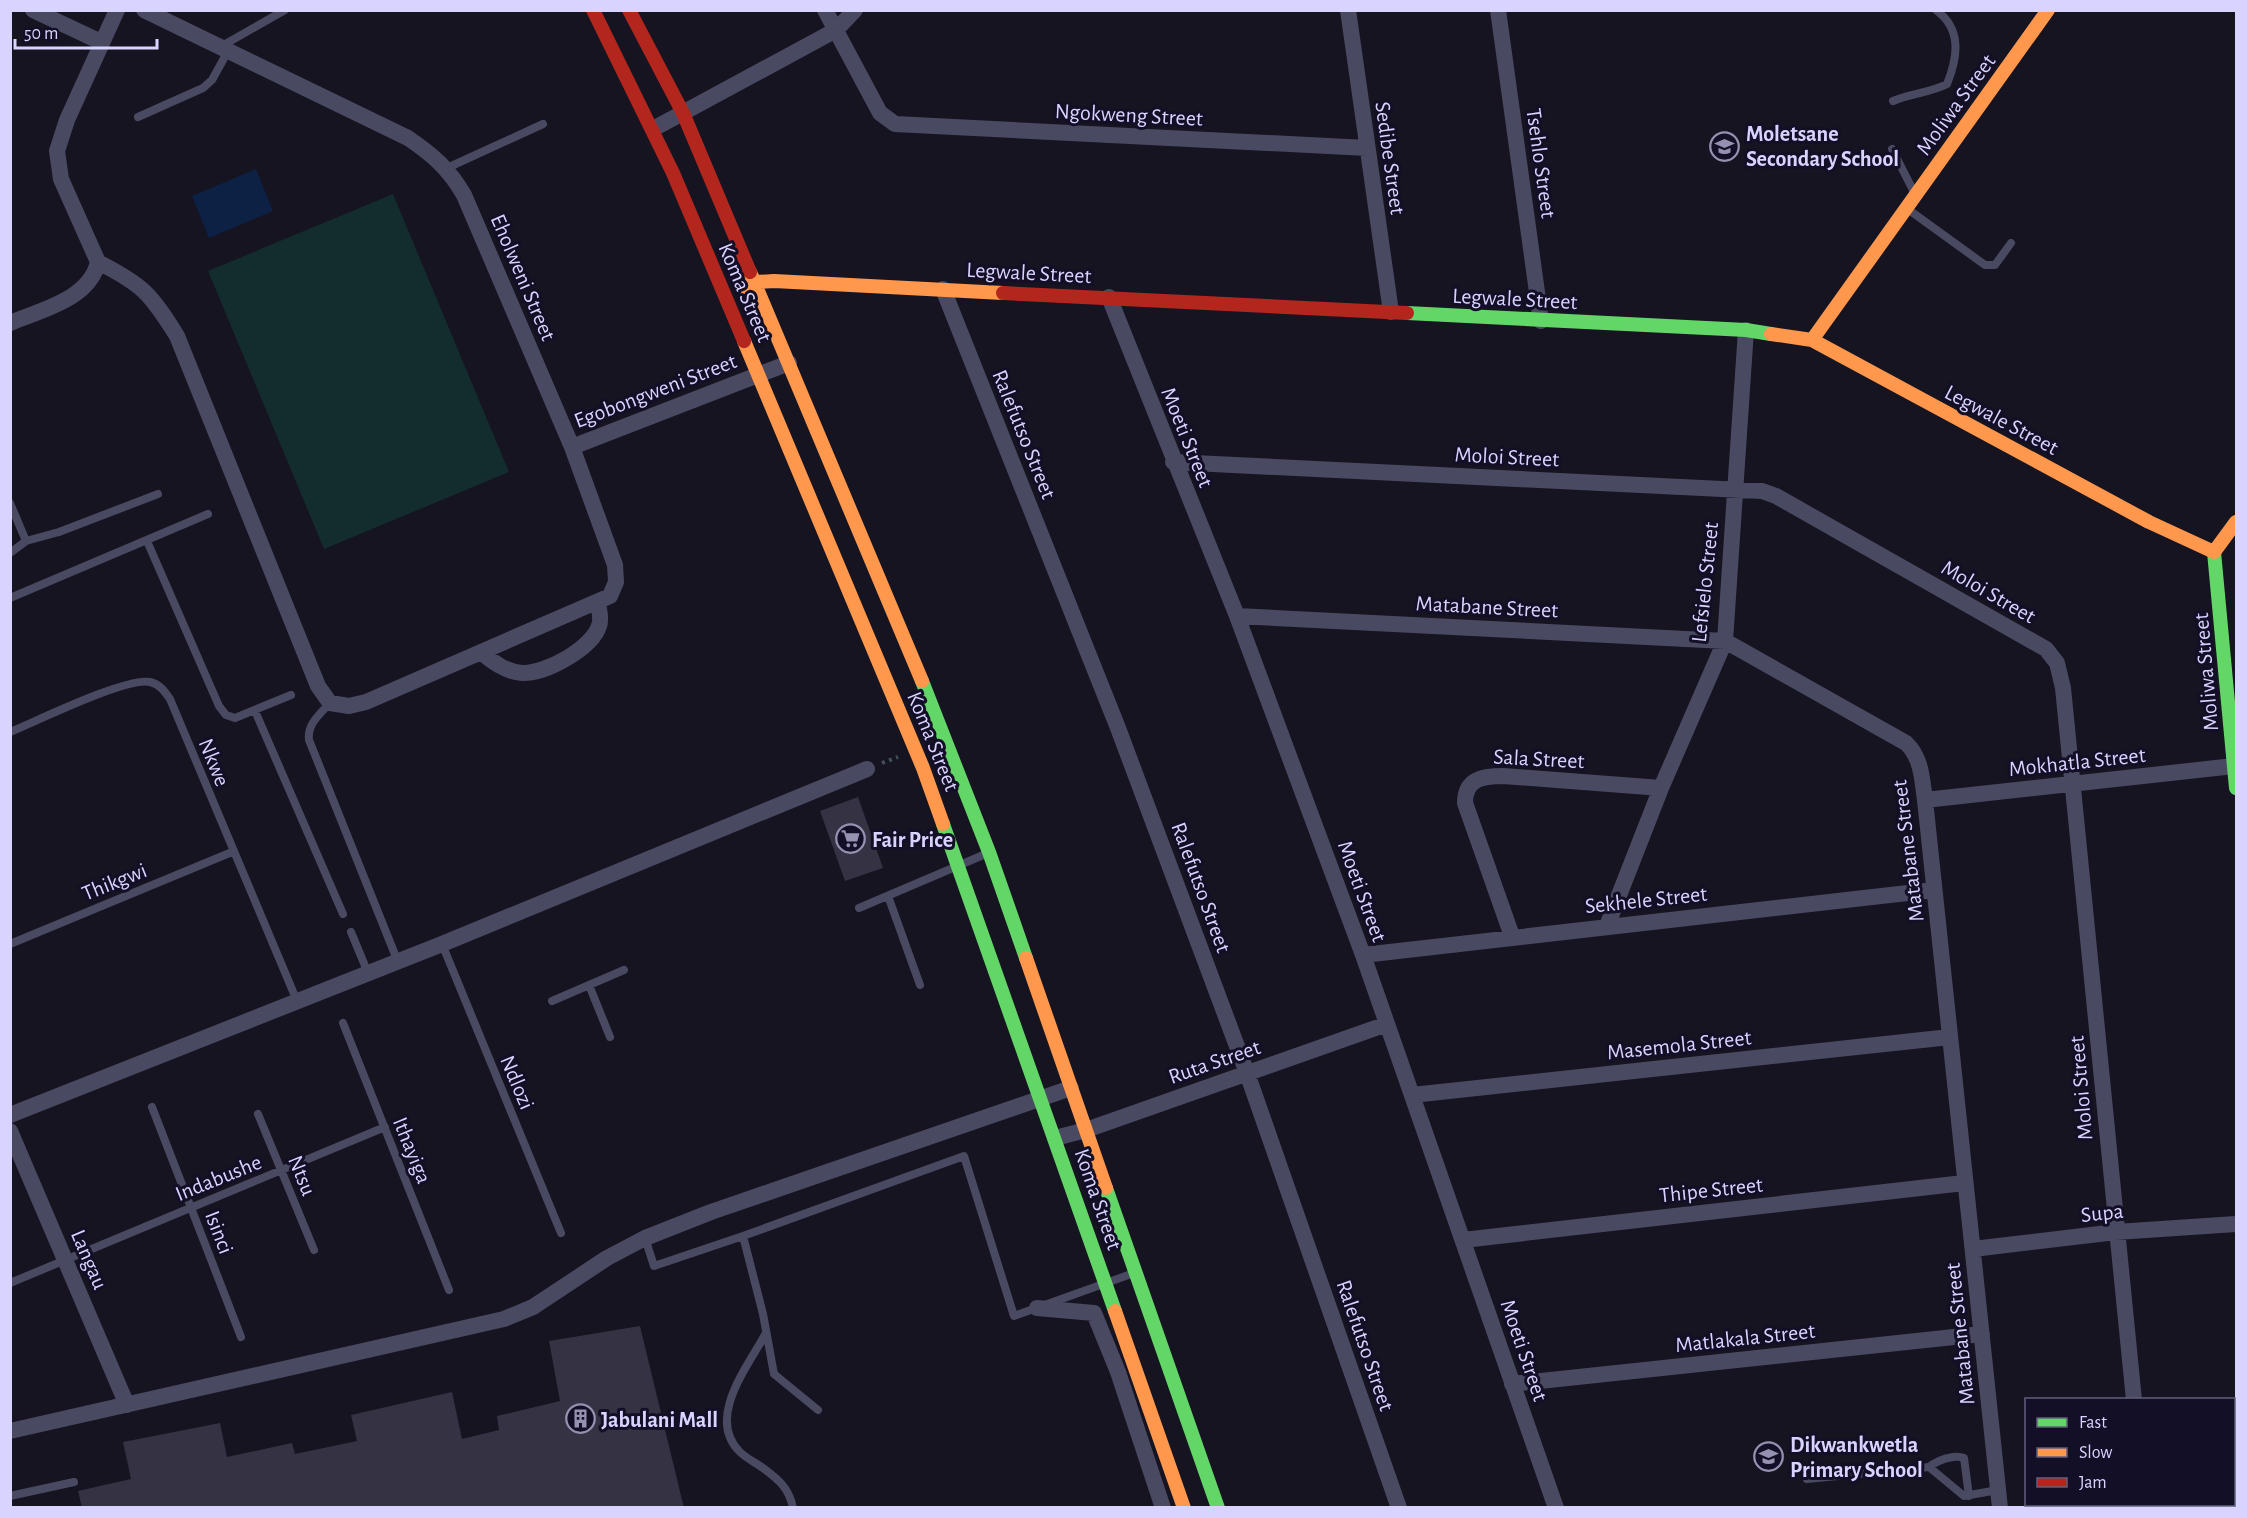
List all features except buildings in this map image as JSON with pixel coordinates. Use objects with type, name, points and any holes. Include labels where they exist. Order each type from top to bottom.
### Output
[{"type":"main road","name":"Koma Street","points":[[593,10],[653,129],[725,295],[915,750],[959,866],[1184,1508]]},
{"type":"main road","name":"Koma Street","points":[[629,10],[683,113],[923,682],[989,852],[1218,1508]]},
{"type":"main road","name":"Moliwa Street","points":[[1812,340],[2048,10]]},
{"type":"main road","name":"Legwale Street","points":[[725,295],[756,282],[943,289],[1746,330],[1812,340],[2149,522],[2214,552]]},
{"type":"main road","points":[[2214,552],[2236,522]]},
{"type":"main road","name":"Moliwa Street","points":[[2214,552],[2236,788]]},
{"type":"street","points":[[33,10],[101,42]]},
{"type":"street","points":[[10,323],[81,292],[95,274],[98,262],[61,179],[57,151],[63,131],[117,10]]},
{"type":"street","name":"Eholweni Street","points":[[144,10],[408,138],[435,156],[447,168],[464,195],[572,447],[615,566],[616,582],[610,596],[598,603],[366,702],[349,706],[330,703]]},
{"type":"street","points":[[825,10],[836,30]]},
{"type":"street","points":[[653,129],[836,30],[855,10]]},
{"type":"street","name":"Sedibe Street","points":[[1348,10],[1391,312]]},
{"type":"street","name":"Tsehlo Street","points":[[1498,10],[1541,321]]},
{"type":"street","name":"Ngokweng Street","points":[[836,30],[880,113],[890,122],[910,125],[1367,148]]},
{"type":"street","points":[[98,262],[132,279],[143,288],[177,336],[318,686],[330,703]]},
{"type":"street","name":"Ralefutso Street","points":[[943,289],[1119,728],[1247,1073],[1400,1508]]},
{"type":"street","name":"Moeti Street","points":[[1109,297],[1173,462],[1237,616],[1363,955],[1556,1508]]},
{"type":"street","name":"Lefsielo Street","points":[[1607,926],[1661,788],[1725,641],[1746,330]]},
{"type":"street","name":"Egobongweni Street","points":[[572,447],[789,363]]},
{"type":"street","name":"Moloi Street","points":[[1173,462],[1752,490],[1776,496],[2046,649],[2053,656],[2060,671],[2074,784],[2134,1398]]},
{"type":"street","points":[[481,652],[497,665],[510,670],[523,673],[544,668],[578,652],[594,638],[600,623],[598,603]]},
{"type":"street","name":"Matabane Street","points":[[1237,616],[1725,641],[1906,743],[1918,762],[1926,800],[1964,1184],[2000,1508]]},
{"type":"street","points":[[10,1115],[398,962],[867,769]]},
{"type":"street","name":"Sala Street","points":[[1512,936],[1465,803],[1466,790],[1472,782],[1482,777],[1503,776],[1661,788]]},
{"type":"street","name":"Mokhatla Street","points":[[1926,800],[2074,784],[2235,776]]},
{"type":"street","name":"Sekhele Street","points":[[1363,955],[1512,936],[1935,890]]},
{"type":"street","name":"Ruta Street","points":[[1055,1138],[1086,1130],[1387,1024]]},
{"type":"street","name":"Masemola Street","points":[[1412,1095],[1950,1037]]},
{"type":"street","points":[[10,1431],[504,1319],[533,1307],[607,1258],[645,1238],[1071,1088]]},
{"type":"street","name":"Langau","points":[[10,1131],[127,1405]]},
{"type":"street","name":"Thipe Street","points":[[1463,1240],[1964,1184]]},
{"type":"street","name":"Supa","points":[[1973,1249],[2116,1233],[2236,1224]]},
{"type":"street","points":[[1037,1308],[1094,1312],[1118,1372],[1163,1508]]},
{"type":"street","name":"Matlakala Street","points":[[1512,1384],[1982,1334]]},
{"type":"lane","points":[[138,117],[204,88],[212,80],[224,49],[285,10]]},
{"type":"lane","points":[[1893,102],[1909,94],[1947,84],[1956,56],[1955,31],[1946,17],[1936,10]]},
{"type":"lane","points":[[447,168],[543,124]]},
{"type":"lane","points":[[1892,149],[1916,195]]},
{"type":"lane","points":[[1906,209],[1985,266],[1995,265],[2011,243]]},
{"type":"lane","points":[[10,553],[26,541],[70,528],[158,494]]},
{"type":"lane","points":[[10,503],[26,541]]},
{"type":"lane","points":[[10,598],[208,514]]},
{"type":"lane","points":[[147,541],[219,706],[226,715],[235,718],[291,695]]},
{"type":"lane","name":"Nkwe","points":[[10,732],[125,685],[141,681],[156,684],[170,699],[232,852],[297,1001]]},
{"type":"lane","points":[[330,703],[308,731],[310,747],[398,962]]},
{"type":"lane","points":[[255,711],[343,914]]},
{"type":"lane","name":"Thikgwi","points":[[10,944],[232,852]]},
{"type":"lane","points":[[859,908],[989,852]]},
{"type":"lane","points":[[888,896],[920,985]]},
{"type":"lane","points":[[351,932],[368,973]]},
{"type":"lane","name":"Ndlozi","points":[[442,944],[561,1233]]},
{"type":"lane","points":[[552,1001],[624,970]]},
{"type":"lane","points":[[589,985],[610,1037]]},
{"type":"lane","name":"Ithayiga","points":[[343,1023],[449,1290]]},
{"type":"lane","name":"Isinci","points":[[152,1107],[242,1337]]},
{"type":"lane","name":"Ntsu","points":[[258,1114],[314,1250]]},
{"type":"lane","name":"Indabushe","points":[[10,1283],[385,1127]]},
{"type":"lane","points":[[645,1238],[654,1266],[964,1156],[1014,1316],[1136,1272]]},
{"type":"lane","points":[[743,1236],[774,1374],[818,1410]]},
{"type":"lane","points":[[766,1333],[733,1392],[726,1419],[727,1429],[740,1452],[787,1488],[793,1508]]},
{"type":"lane","points":[[1807,1479],[1929,1467],[1938,1461],[1958,1456],[1965,1458],[1970,1497]]},
{"type":"lane","points":[[1929,1467],[1961,1494],[1970,1497],[1998,1490]]},
{"type":"lane","points":[[10,1496],[74,1482]]},
{"type":"path","points":[[867,769],[915,750]]},
{"type":"green space","points":[[393,194],[509,472],[324,549],[208,271]]},
{"type":"water","points":[[256,169],[273,211],[209,238],[192,196]]},
{"type":"traffic: fast","points":[[1407,313],[1746,330],[1771,334]]},
{"type":"traffic: fast","points":[[2214,552],[2236,788]]},
{"type":"traffic: fast","points":[[922,681],[989,852],[1026,958]]},
{"type":"traffic: fast","points":[[943,824],[1115,1311]]},
{"type":"traffic: fast","points":[[1106,1188],[1218,1508]]},
{"type":"traffic: slow","points":[[1812,340],[2048,10]]},
{"type":"traffic: slow","points":[[750,272],[922,681]]},
{"type":"traffic: slow","points":[[743,288],[756,282],[774,281],[1003,293]]},
{"type":"traffic: slow","points":[[1771,334],[1812,340],[2149,522],[2214,552]]},
{"type":"traffic: slow","points":[[744,341],[923,768],[943,824]]},
{"type":"traffic: slow","points":[[2214,552],[2236,522]]},
{"type":"traffic: slow","points":[[1026,958],[1106,1188]]},
{"type":"traffic: slow","points":[[1115,1311],[1184,1508]]},
{"type":"traffic: jam","points":[[593,10],[673,173],[744,341]]},
{"type":"traffic: jam","points":[[629,10],[683,113],[750,272]]},
{"type":"traffic: jam","points":[[1003,293],[1407,313]]},
{"type":"place","name":"Moletsane Secondary School","points":[[1725,146]]},
{"type":"place","name":"Fair Price","points":[[851,839]]},
{"type":"place","name":"Jabulani Mall","points":[[580,1419]]},
{"type":"place","name":"Dikwankwetla Primary School","points":[[1769,1457]]}]
